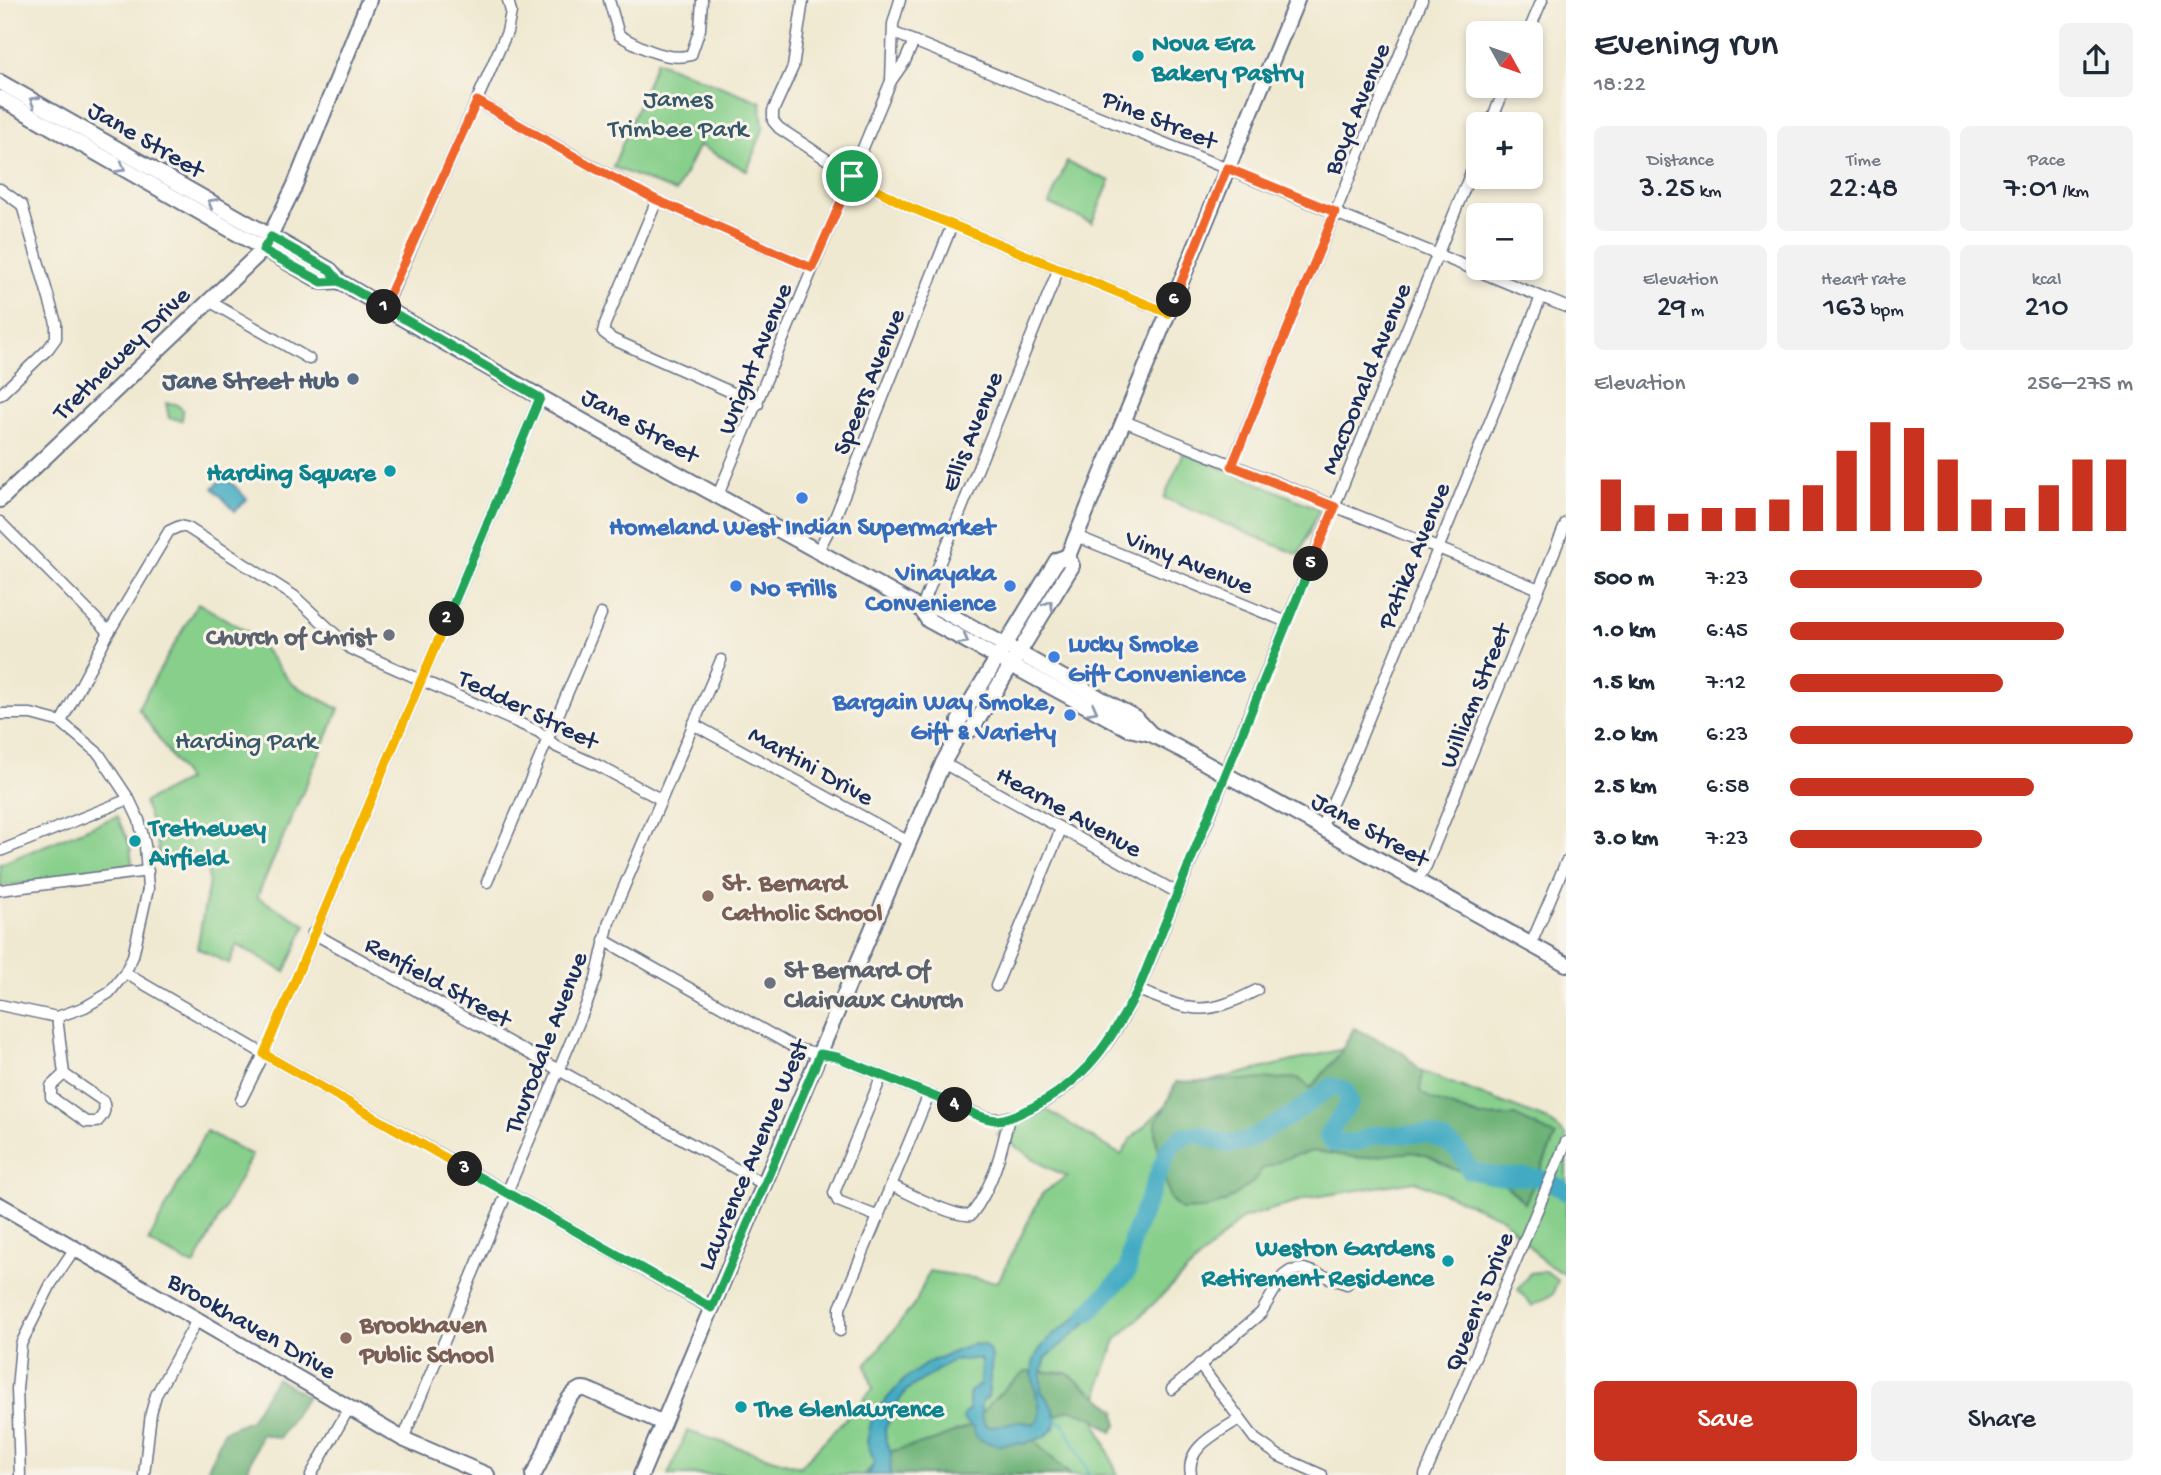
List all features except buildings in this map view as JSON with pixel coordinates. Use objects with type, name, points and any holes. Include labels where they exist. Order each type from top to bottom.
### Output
[{"type":"main road","name":"Trethewey Drive","points":[[0,500],[263,250],[294,187],[369,0]]},
{"type":"main road","name":"Lawrence Avenue West","points":[[958,736],[972,729],[1072,566],[1068,556],[1297,0]]},
{"type":"main road","name":"Jane Street","points":[[0,82],[65,127],[263,250],[322,282],[339,281]]},
{"type":"main road","name":"Jane Street","points":[[0,98],[65,127],[271,237],[330,270],[339,281],[540,398],[921,609],[928,620],[1011,667],[1129,729],[1151,734],[1566,964]]},
{"type":"main road","name":"Lawrence Avenue West","points":[[641,1475],[909,842],[943,763],[958,736],[958,721],[1057,560],[1068,556]]},
{"type":"main road","name":"Jane Street","points":[[921,609],[936,607],[1005,644],[1136,718],[1151,734]]},
{"type":"main road","name":"Brookhaven Drive","points":[[0,1205],[403,1439],[487,1475]]},
{"type":"main road","points":[[533,1475],[542,1461],[564,1407],[575,1392],[584,1389],[663,1423]]},
{"type":"street","points":[[385,308],[507,32],[511,12],[508,0]]},
{"type":"street","points":[[608,0],[619,35],[667,57],[678,59],[691,55],[700,29],[702,0]]},
{"type":"street","points":[[803,0],[793,67],[773,111],[773,121],[779,128],[852,176],[909,207],[1168,313]]},
{"type":"street","name":"Wright Avenue","points":[[891,81],[896,11],[900,0]]},
{"type":"street","name":"Boyd Avenue","points":[[1232,466],[1422,0]]},
{"type":"street","points":[[1533,21],[1542,0]]},
{"type":"street","name":"Pine Street","points":[[894,33],[1566,307]]},
{"type":"street","name":"Wright Avenue","points":[[718,495],[891,81],[905,61],[914,41]]},
{"type":"street","points":[[477,101],[598,170],[657,200],[812,268]]},
{"type":"street","name":"MacDonald Avenue","points":[[1009,1117],[1045,1101],[1077,1080],[1121,1021],[1138,990],[1225,776],[1231,755],[1466,184]]},
{"type":"street","points":[[0,189],[22,205],[56,323],[56,338],[48,349],[1,391]]},
{"type":"street","points":[[657,200],[603,332],[612,339],[758,404]]},
{"type":"street","name":"Speers Avenue","points":[[818,551],[834,520],[952,225]]},
{"type":"street","name":"Ellis Avenue","points":[[921,609],[1059,268]]},
{"type":"street","name":"Patika Avenue","points":[[1321,828],[1352,759],[1541,297]]},
{"type":"street","points":[[209,301],[309,359]]},
{"type":"street","points":[[241,1100],[264,1054],[540,398]]},
{"type":"street","points":[[1124,421],[1539,589]]},
{"type":"street","points":[[0,522],[109,632],[61,722]]},
{"type":"street","name":"William Street","points":[[1417,881],[1426,866],[1566,523]]},
{"type":"street","name":"Tedder Street","points":[[109,632],[169,531],[180,526],[188,528],[293,596],[351,649],[539,732],[557,747],[660,799]]},
{"type":"street","name":"Vimy Avenue","points":[[1076,536],[1287,622]]},
{"type":"street","points":[[486,882],[601,614]]},
{"type":"street","name":"Thurodale Avenue","points":[[403,1439],[596,979],[609,922],[721,660]]},
{"type":"street","points":[[0,714],[31,714],[61,722],[99,754],[129,799],[145,845],[148,871],[143,921],[133,956],[125,973],[109,993],[97,1002],[57,1017],[0,1005]]},
{"type":"street","name":"Martini Drive","points":[[693,724],[909,842]]},
{"type":"street","name":"Hearne Avenue","points":[[943,763],[1178,892]]},
{"type":"street","points":[[0,851],[129,799]]},
{"type":"street","points":[[996,986],[1061,829]]},
{"type":"street","points":[[1531,944],[1566,862]]},
{"type":"street","points":[[0,890],[148,871]]},
{"type":"street","name":"Renfield Street","points":[[313,933],[765,1185]]},
{"type":"street","points":[[604,940],[797,1049],[837,1057],[993,1120],[1009,1117],[1003,1147],[990,1181],[979,1205],[971,1214],[966,1216],[891,1185]]},
{"type":"street","points":[[125,973],[712,1308]]},
{"type":"street","points":[[1138,990],[1189,1009],[1215,1009],[1257,990]]},
{"type":"street","points":[[57,1017],[64,1074],[103,1101],[106,1107],[104,1115],[97,1122],[86,1122],[51,1097],[51,1086],[64,1074]]},
{"type":"street","points":[[879,1217],[838,1201],[834,1193],[882,1075]]},
{"type":"street","points":[[841,1331],[840,1308],[929,1094]]},
{"type":"street","name":"Queen's Drive","points":[[1425,1475],[1566,1143]]},
{"type":"street","points":[[20,1475],[17,1389],[21,1344],[51,1284],[75,1248]]},
{"type":"street","points":[[1172,1389],[1261,1313],[1283,1276],[1290,1271],[1304,1269],[1347,1284]]},
{"type":"street","points":[[144,1475],[156,1395],[197,1320]]},
{"type":"street","points":[[1199,1364],[1239,1419],[1267,1449],[1322,1475]]},
{"type":"street","points":[[311,1475],[349,1408]]},
{"type":"street","points":[[1191,1475],[1189,1464],[1197,1448],[1239,1419]]},
{"type":"green space","name":"James Trimbee Park","points":[[656,61],[761,102],[763,129],[747,171],[699,145],[676,192],[613,167]]},
{"type":"green space","points":[[1067,162],[1110,181],[1092,223],[1049,204]]},
{"type":"green space","points":[[166,403],[176,404],[183,410],[182,420],[169,418]]},
{"type":"green space","points":[[1184,452],[1319,509],[1299,555],[1164,498]]},
{"type":"green space","name":"Harding Park","points":[[198,603],[253,635],[292,684],[339,709],[257,897],[306,925],[285,972],[237,945],[229,964],[197,948],[209,882],[206,859],[160,864],[157,840],[144,802],[187,780],[138,708]]},
{"type":"green space","points":[[117,816],[130,846],[133,872],[0,886],[0,864]]},
{"type":"green space","points":[[1354,1028],[1403,1052],[1422,1073],[1420,1092],[1433,1100],[1481,1117],[1515,1116],[1556,1136],[1525,1203],[1502,1182],[1453,1169],[1428,1156],[1412,1152],[1360,1158],[1314,1151],[1292,1156],[1262,1169],[1252,1183],[1225,1202],[1205,1209],[1181,1210],[1170,1199],[1156,1140],[1156,1121],[1176,1082],[1298,1078],[1311,1088],[1339,1055]]},
{"type":"green space","points":[[1355,1046],[1548,1120],[1566,1136],[1566,1275],[1545,1263],[1503,1218],[1415,1181],[1308,1198],[1241,1219],[1116,1340],[1100,1383],[1096,1422],[1118,1475],[668,1475],[687,1431],[800,1467],[873,1389],[866,1365],[916,1302],[929,1271],[998,1282],[1042,1194],[1067,1176],[1045,1166],[997,1134],[1045,1109],[1121,1155],[1131,1139],[1185,1087]]},
{"type":"green space","points":[[206,1131],[252,1155],[194,1266],[148,1242]]},
{"type":"green space","points":[[1546,1271],[1558,1280],[1553,1294],[1532,1306],[1518,1290],[1530,1273]]},
{"type":"green space","points":[[1027,1371],[1067,1373],[1116,1410],[1117,1426],[1112,1432],[1094,1418],[1069,1409],[1048,1420],[1033,1440],[1070,1475],[865,1475],[874,1464],[892,1451],[933,1441],[968,1427],[1007,1386]]},
{"type":"green space","points":[[276,1378],[307,1396],[279,1438],[261,1434],[246,1475],[205,1475],[224,1431],[250,1420]]},
{"type":"water","points":[[225,476],[247,499],[235,511],[213,488]]},
{"type":"water","points":[[1100,1293],[1108,1300],[1101,1310],[1046,1358],[1041,1376],[1041,1391],[1056,1416],[1054,1427],[1049,1433],[1025,1444],[995,1445],[977,1438],[973,1428],[964,1421],[963,1415],[969,1410],[969,1393],[980,1384],[981,1362],[980,1359],[953,1360],[907,1390],[898,1402],[885,1429],[886,1442],[891,1451],[890,1475],[869,1475],[874,1462],[867,1442],[871,1422],[881,1405],[906,1378],[929,1362],[973,1344],[984,1345],[992,1358],[988,1397],[981,1403],[984,1424],[992,1427],[1015,1422],[1035,1423],[1040,1411],[1032,1369],[1038,1352],[1049,1338],[1087,1308]]},
{"type":"waterway","points":[[1088,1313],[1128,1271],[1132,1239],[1169,1148],[1181,1137],[1198,1134],[1227,1144],[1245,1142],[1289,1117],[1332,1086],[1345,1090],[1350,1103],[1327,1135],[1333,1143],[1356,1142],[1374,1135],[1427,1134],[1448,1143],[1461,1154],[1469,1170],[1497,1176],[1540,1178],[1566,1192]]},
{"type":"waterway","points":[[1052,1419],[1065,1425],[1090,1475]]},
{"type":"place","name":"Nova Era Bakery Pastry","points":[[1138,56]]},
{"type":"place","name":"Jane Street Hub","points":[[353,379]]},
{"type":"place","name":"Harding Square","points":[[390,471]]},
{"type":"place","name":"Homeland West Indian Supermarket","points":[[802,498]]},
{"type":"place","name":"No Frills","points":[[736,586]]},
{"type":"place","name":"Vinayaka Convenience","points":[[1010,586]]},
{"type":"place","name":"Church of Christ","points":[[389,635]]},
{"type":"place","name":"Lucky Smoke Gift Convenience","points":[[1054,657]]},
{"type":"place","name":"Bargain Way Smoke, Gift & Variety","points":[[1070,715]]},
{"type":"place","name":"Trethewey Airfield","points":[[135,841]]},
{"type":"place","name":"St. Bernard Catholic School","points":[[708,896]]},
{"type":"place","name":"St Bernard Of Clairvaux Church","points":[[770,983]]},
{"type":"place","name":"Weston Gardens Retirement Residence","points":[[1448,1261]]},
{"type":"place","name":"Brookhaven Public School","points":[[346,1338]]},
{"type":"place","name":"The Glenlawrence","points":[[741,1407]]},
{"type":"route","points":[[852,176],[812,268],[657,200],[598,170],[477,101],[385,308],[339,281],[322,282],[263,250],[271,237],[330,270],[339,281],[429,335],[540,398],[264,1054],[712,1308],[820,1054],[837,1057],[993,1120],[1016,1115],[1063,1091],[1090,1065],[1121,1021],[1138,990],[1219,795],[1231,755],[1335,507],[1232,466],[1335,212],[1227,168],[1168,313],[909,207],[852,176]]}]
